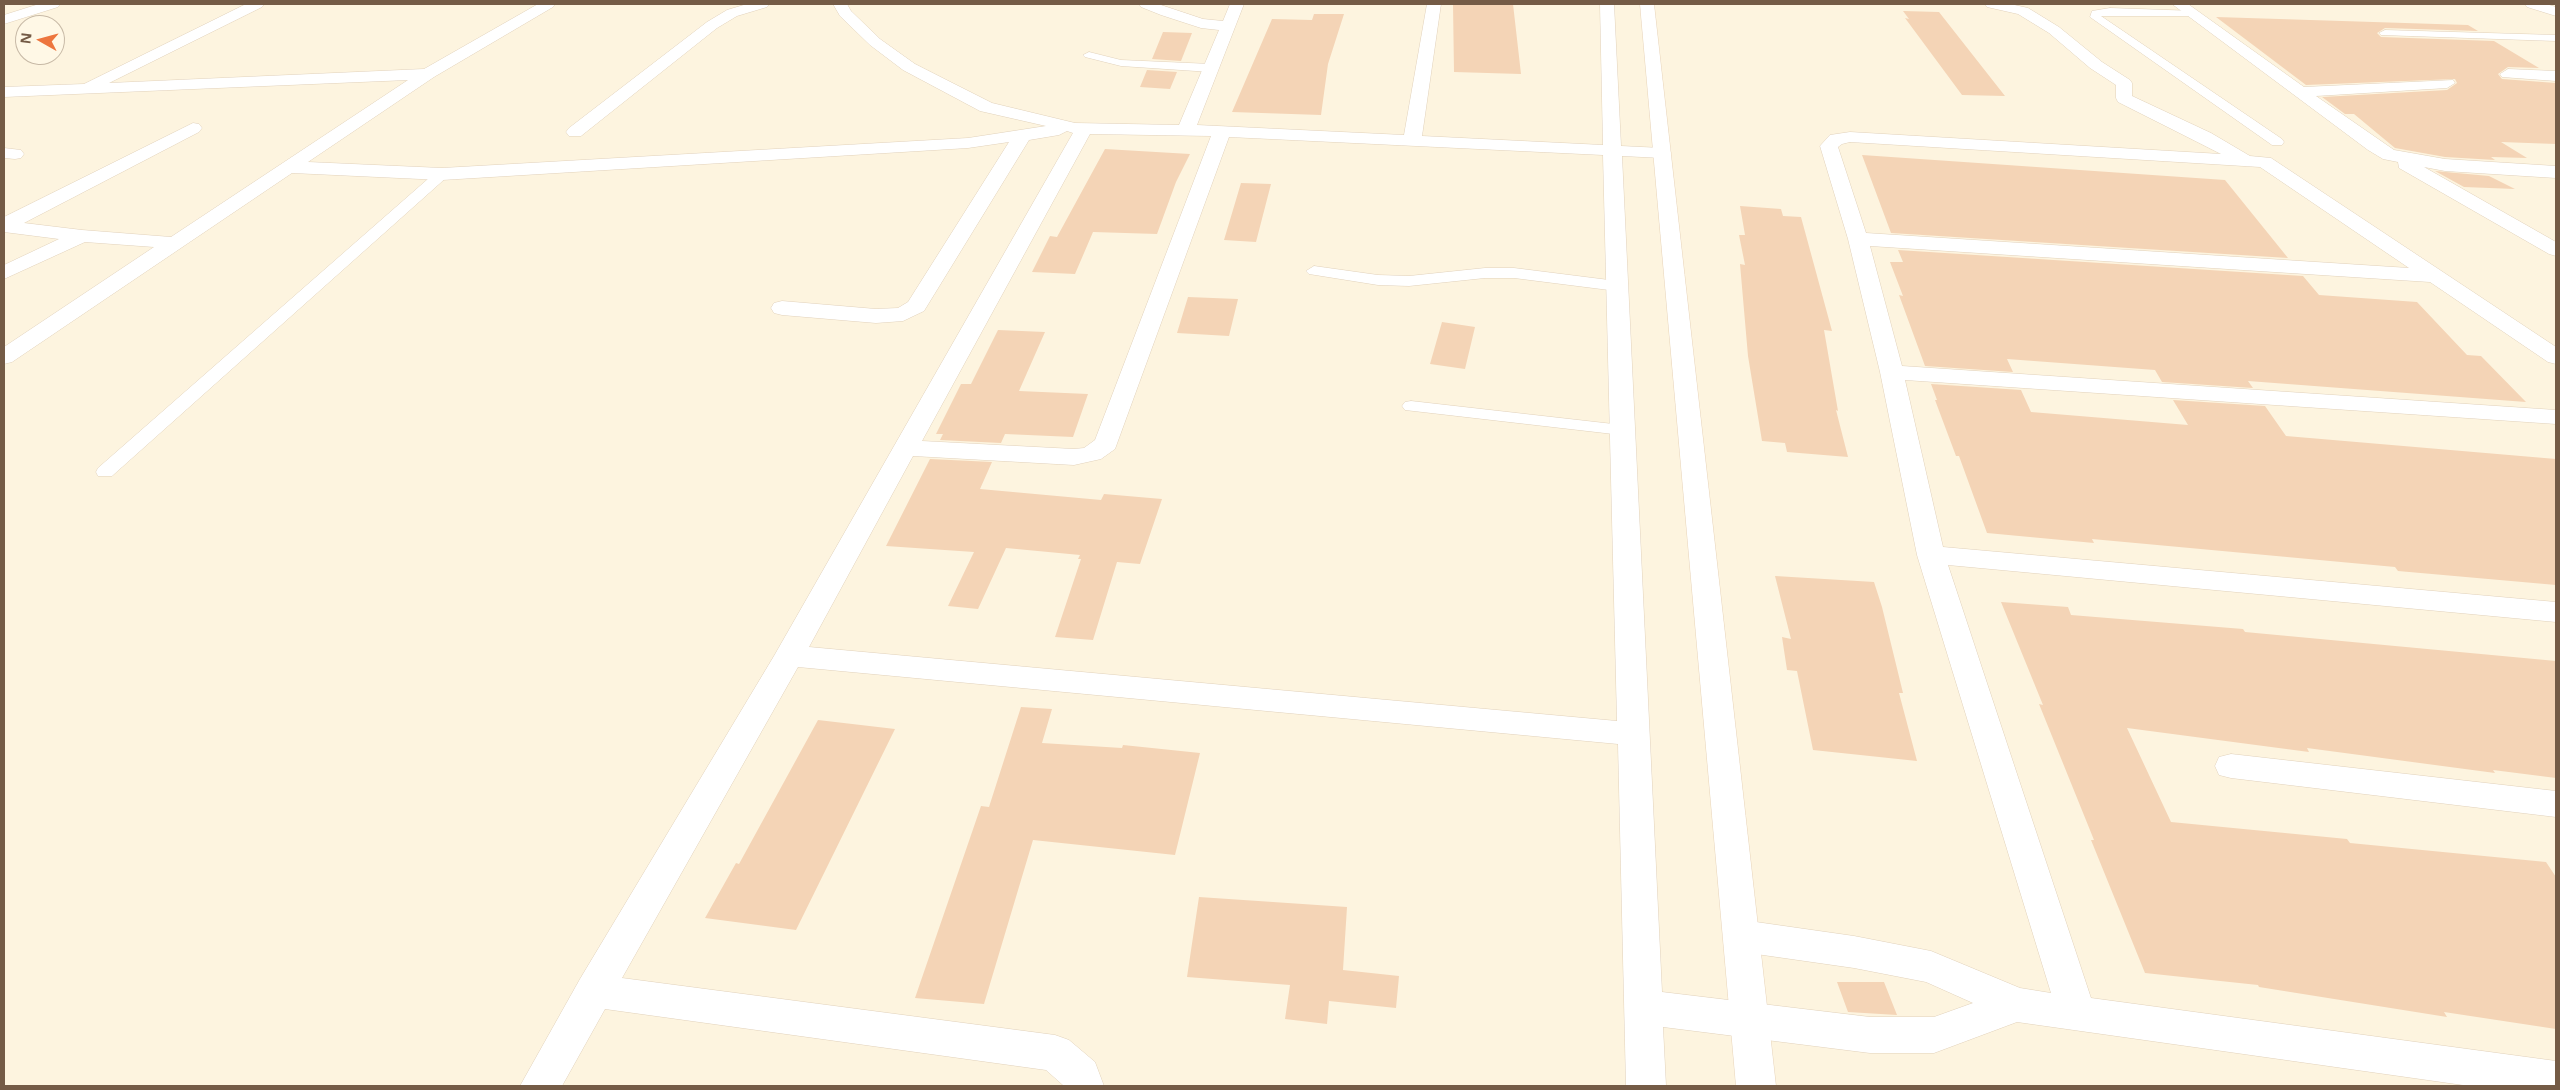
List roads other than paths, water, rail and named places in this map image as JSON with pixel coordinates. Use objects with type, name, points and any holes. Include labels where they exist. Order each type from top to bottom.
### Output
[{"type":"street","points":[[4,20],[53,4]]},
{"type":"street","points":[[80,90],[258,4]]},
{"type":"street","points":[[4,358],[428,74],[548,4]]},
{"type":"street","points":[[575,132],[712,25],[732,13],[762,4]]},
{"type":"street","points":[[840,4],[846,14],[875,42],[909,67],[950,89],[1001,111],[1079,128]]},
{"type":"street","points":[[1146,4],[1201,23],[1228,26]]},
{"type":"street","points":[[1186,130],[1237,4]]},
{"type":"street","points":[[1412,140],[1434,4]]},
{"type":"street","points":[[1608,4],[1632,734],[1646,1086]]},
{"type":"street","points":[[1647,4],[1756,1086]]},
{"type":"street","points":[[1992,4],[2022,11],[2054,30],[2096,65],[2124,83],[2124,98],[2206,137],[2246,161]]},
{"type":"street","points":[[2532,4],[2556,12]]},
{"type":"street","points":[[2186,9],[2389,155],[2556,250]]},
{"type":"street","points":[[4,92],[428,74]]},
{"type":"street","points":[[2508,74],[2556,76]]},
{"type":"street","points":[[2302,92],[2447,83]]},
{"type":"street","points":[[4,226],[194,128]]},
{"type":"street","points":[[288,168],[442,174],[968,143],[1079,128],[1186,130],[1662,153]]},
{"type":"street","points":[[540,1086],[907,448],[1079,128]]},
{"type":"street","points":[[907,448],[1074,457],[1092,454],[1106,444],[1222,132]]},
{"type":"street","points":[[782,308],[876,316],[903,314],[916,306],[1022,136]]},
{"type":"street","points":[[2077,1014],[1931,555],[1892,372],[1858,239],[1829,146],[1836,139],[1850,137],[2265,162],[2556,357]]},
{"type":"street","points":[[2389,155],[2445,165],[2556,172]]},
{"type":"street","points":[[4,226],[82,236],[176,243]]},
{"type":"street","points":[[4,272],[82,236]]},
{"type":"street","points":[[1858,239],[2436,276]]},
{"type":"street","points":[[1892,372],[2556,418]]},
{"type":"street","points":[[1931,555],[2556,612]]},
{"type":"street","points":[[789,656],[1632,734]]},
{"type":"street","points":[[2231,766],[2556,804]]},
{"type":"street","points":[[1742,936],[1854,952],[1931,967],[2017,1005],[2486,1078],[2556,1080]]},
{"type":"street","points":[[594,991],[1055,1053],[1081,1074],[1084,1086]]},
{"type":"street","points":[[1642,1007],[1750,1022],[1870,1035],[1934,1034],[2017,1005]]},
{"type":"lane","points":[[2186,9],[2096,13],[2095,17],[2277,142]]},
{"type":"lane","points":[[2385,33],[2556,38]]},
{"type":"lane","points":[[1089,55],[1121,63],[1211,68]]},
{"type":"lane","points":[[105,472],[442,174]]},
{"type":"lane","points":[[1314,271],[1378,280],[1409,282],[1485,273],[1514,273],[1617,286]]},
{"type":"lane","points":[[1411,406],[1622,430]]}]
